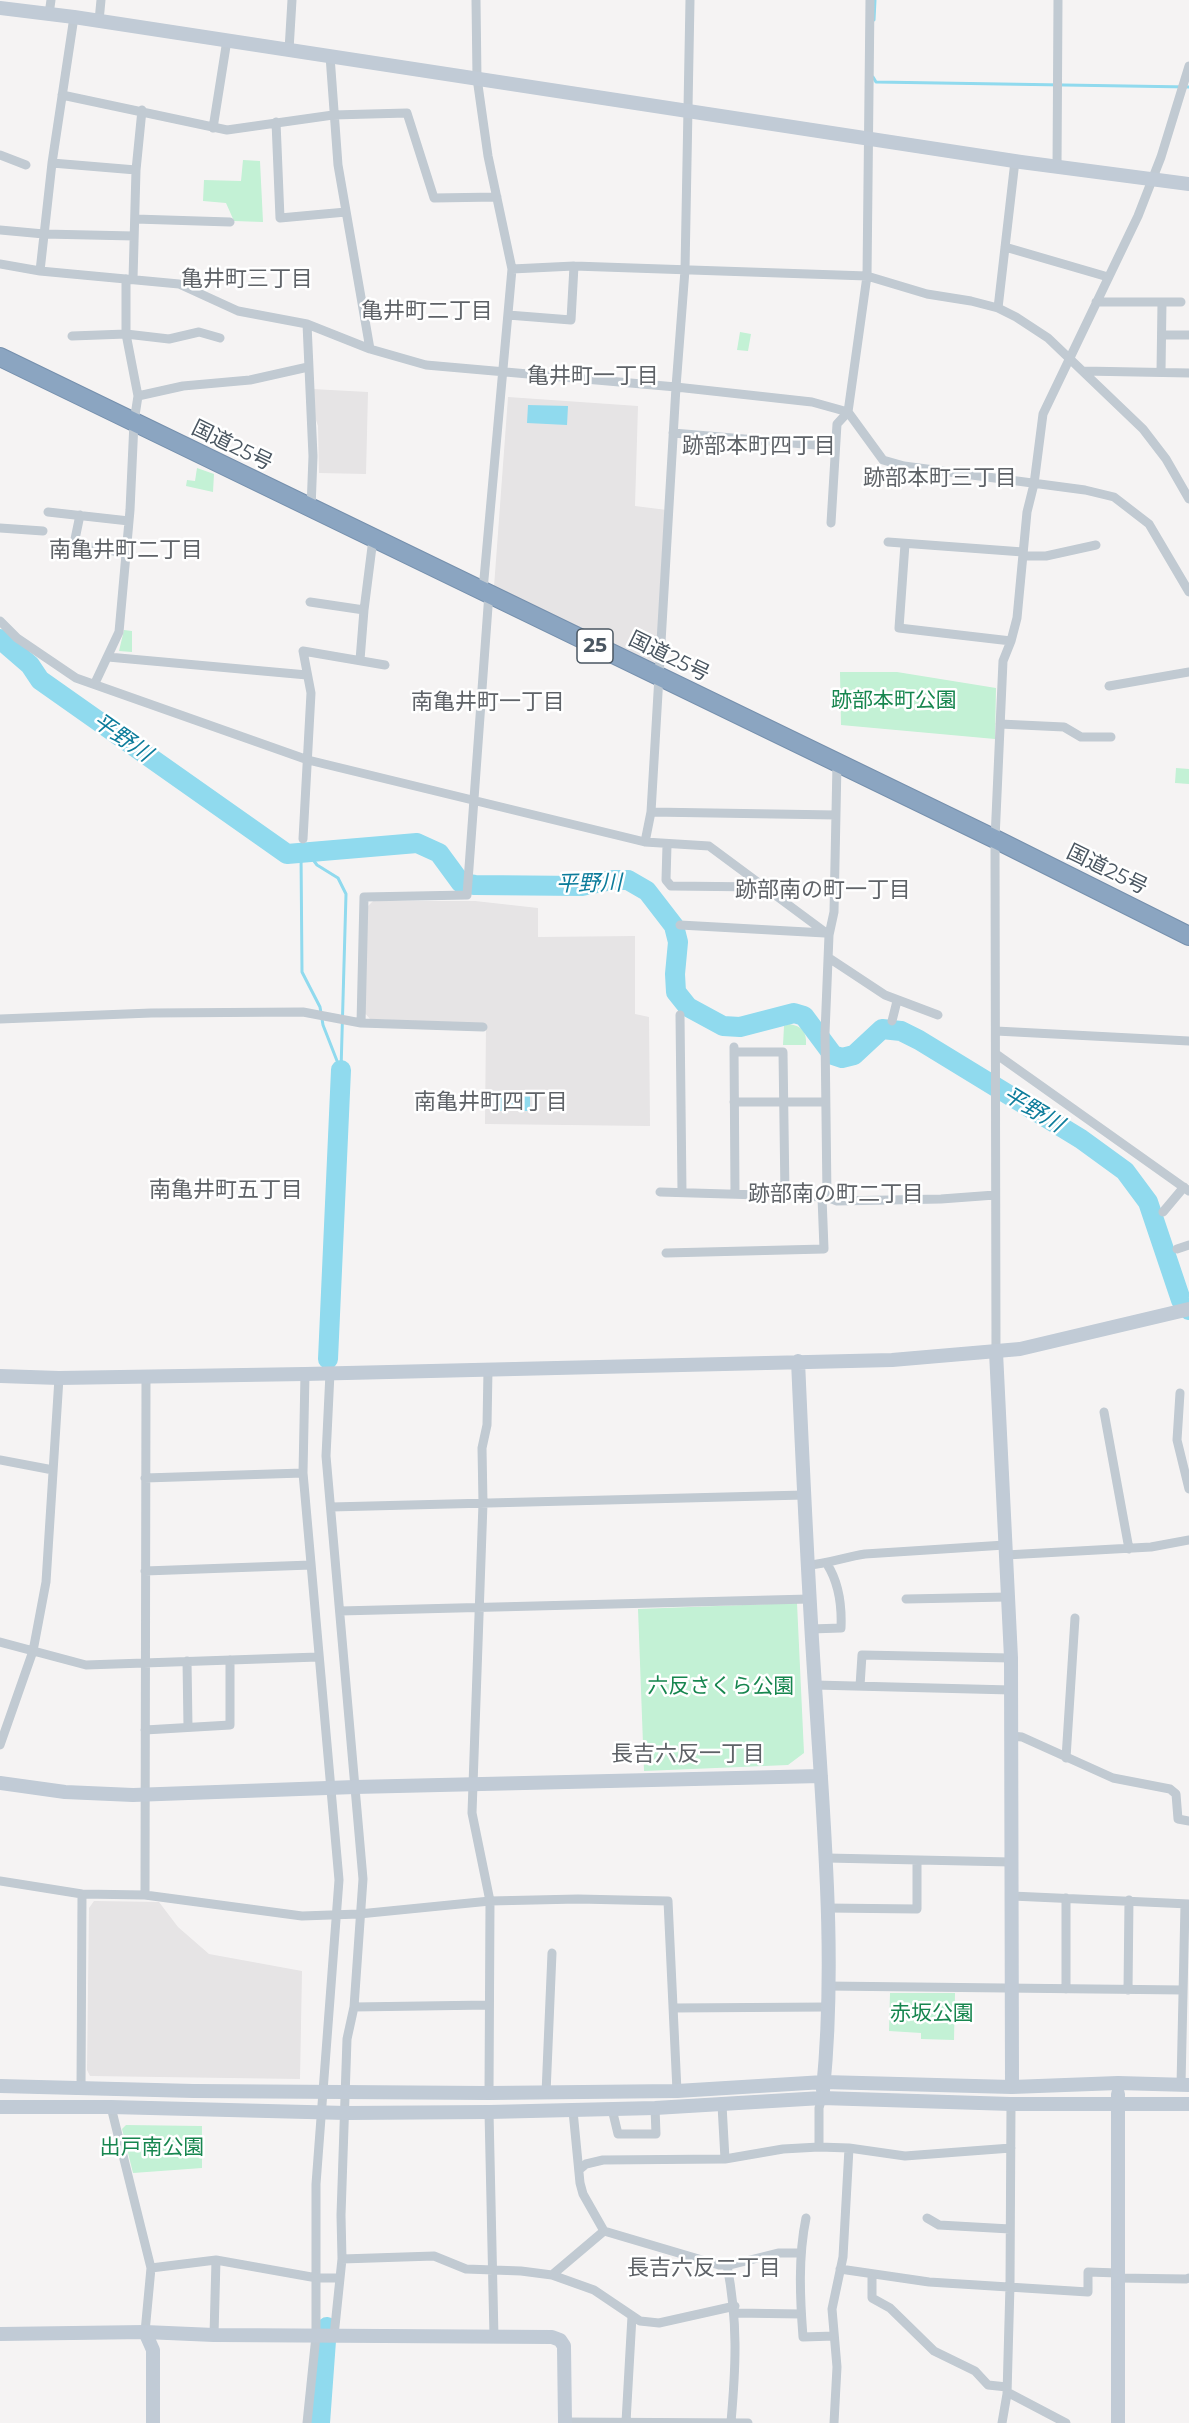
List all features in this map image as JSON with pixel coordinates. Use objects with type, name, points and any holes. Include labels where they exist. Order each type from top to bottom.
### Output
[{"type":"highway","name":"国道25号","points":[[0,357],[659,678],[837,762],[1189,936]]},
{"type":"street","points":[[99,21],[101,0]]},
{"type":"street","points":[[289,50],[292,0]]},
{"type":"street","points":[[361,1023],[364,897],[467,896],[486,592],[512,269],[488,156],[477,78],[476,0]]},
{"type":"street","points":[[645,842],[651,812],[685,270],[690,0]]},
{"type":"street","points":[[831,523],[837,424],[848,412],[867,276],[870,0]]},
{"type":"street","points":[[1057,167],[1058,0]]},
{"type":"street","points":[[0,8],[50,7],[74,17],[99,21],[868,139],[1151,181],[1189,184]]},
{"type":"street","points":[[40,271],[52,164],[74,17]]},
{"type":"street","points":[[213,128],[227,40]]},
{"type":"street","points":[[330,56],[333,115],[346,212],[370,349]]},
{"type":"street","points":[[1012,2087],[1011,1658],[995,1333],[995,839],[1003,661],[1017,618],[1027,512],[1034,484],[1043,414],[1138,216],[1161,157],[1189,66]]},
{"type":"street","points":[[62,95],[227,130],[333,115],[407,113],[434,198],[497,197]]},
{"type":"street","points":[[95,683],[119,632],[129,522],[134,422],[138,396],[126,334],[142,111]]},
{"type":"street","points":[[276,122],[280,218],[346,212]]},
{"type":"street","points":[[0,155],[26,165]]},
{"type":"street","points":[[998,308],[1016,161]]},
{"type":"street","points":[[52,164],[136,170]]},
{"type":"street","points":[[135,219],[230,222]]},
{"type":"street","points":[[0,230],[44,234],[134,236]]},
{"type":"street","points":[[1005,247],[1108,277]]},
{"type":"street","points":[[0,264],[40,271],[179,284],[238,311],[307,324],[370,349],[426,365],[504,374],[676,387],[812,402],[848,412],[883,460],[904,466],[1085,490],[1114,497],[1149,524],[1189,592]]},
{"type":"street","points":[[512,269],[574,266],[867,276],[927,294],[998,308],[1048,338],[1143,429],[1166,459],[1189,499]]},
{"type":"street","points":[[508,315],[572,320],[574,266]]},
{"type":"street","points":[[1096,302],[1181,302]]},
{"type":"street","points":[[1161,372],[1162,302]]},
{"type":"street","points":[[307,324],[313,456],[311,509]]},
{"type":"street","points":[[72,336],[126,334],[169,339],[199,332],[220,338]]},
{"type":"street","points":[[1162,335],[1189,335]]},
{"type":"street","points":[[138,396],[183,386],[250,380],[308,367]]},
{"type":"street","points":[[1083,371],[1189,373]]},
{"type":"street","points":[[673,433],[816,445]]},
{"type":"street","points":[[48,512],[129,522]]},
{"type":"street","points":[[80,515],[74,544],[125,553]]},
{"type":"street","points":[[0,528],[43,531]]},
{"type":"street","points":[[360,660],[373,538]]},
{"type":"street","points":[[888,542],[1046,556],[1096,545]]},
{"type":"street","points":[[905,544],[898,628],[1011,641]]},
{"type":"street","points":[[310,602],[364,610]]},
{"type":"street","points":[[0,621],[17,638],[76,678],[308,760],[645,842],[709,846],[828,934]]},
{"type":"street","points":[[303,839],[311,693],[303,651],[385,664]]},
{"type":"street","points":[[108,657],[307,675]]},
{"type":"street","points":[[1109,686],[1189,672]]},
{"type":"street","points":[[1000,724],[1064,728],[1080,737],[1111,737]]},
{"type":"street","points":[[666,1253],[824,1249],[825,1033],[828,934],[834,912],[837,762]]},
{"type":"street","points":[[651,812],[836,815]]},
{"type":"street","points":[[667,845],[666,880],[671,886],[762,887]]},
{"type":"street","points":[[680,925],[828,934]]},
{"type":"street","points":[[829,958],[897,1001],[938,1015]]},
{"type":"street","points":[[892,1021],[897,1001]]},
{"type":"street","points":[[0,1019],[151,1013],[303,1012],[361,1023],[483,1027]]},
{"type":"street","points":[[680,1016],[681,1192]]},
{"type":"street","points":[[996,1031],[1189,1041]]},
{"type":"street","points":[[735,1194],[734,1050],[783,1052],[785,1196]]},
{"type":"street","points":[[996,1054],[1186,1189],[1163,1212]]},
{"type":"street","points":[[734,1102],[825,1102]]},
{"type":"street","points":[[660,1192],[824,1197],[837,1201],[941,1199],[995,1195]]},
{"type":"street","points":[[1177,1249],[1189,1245]]},
{"type":"street","points":[[0,1376],[59,1378],[305,1374],[892,1360],[1020,1349],[1189,1309]]},
{"type":"street","points":[[798,1361],[809,1599],[826,1858],[827,2007],[824,2082],[819,2108],[819,2147]]},
{"type":"street","points":[[488,1370],[487,1425],[482,1448],[483,1503],[472,1813],[490,1900],[489,2093]]},
{"type":"street","points":[[330,1373],[326,1456],[363,1879],[354,2007],[347,2039],[341,2216],[342,2259],[334,2336]]},
{"type":"street","points":[[305,1374],[303,1473],[339,1880],[316,2184],[316,2336],[308,2423]]},
{"type":"street","points":[[145,1895],[146,1376]]},
{"type":"street","points":[[0,1745],[33,1651],[46,1582],[59,1378]]},
{"type":"street","points":[[1180,1393],[1177,1440],[1189,1489]]},
{"type":"street","points":[[1104,1412],[1129,1549]]},
{"type":"street","points":[[0,1460],[53,1470]]},
{"type":"street","points":[[146,1478],[303,1473]]},
{"type":"street","points":[[331,1507],[804,1495]]},
{"type":"street","points":[[808,1565],[827,1564],[841,1557],[864,1554],[1129,1549],[1189,1540]]},
{"type":"street","points":[[811,1629],[841,1628],[842,1611],[835,1578],[827,1564]]},
{"type":"street","points":[[145,1571],[311,1565]]},
{"type":"street","points":[[906,1599],[1008,1598]]},
{"type":"street","points":[[340,1611],[809,1599]]},
{"type":"street","points":[[1066,1758],[1075,1618]]},
{"type":"street","points":[[0,1642],[86,1665],[318,1657]]},
{"type":"street","points":[[860,1686],[862,1655],[1011,1658]]},
{"type":"street","points":[[145,1730],[231,1725],[230,1659]]},
{"type":"street","points":[[186,1660],[188,1727]]},
{"type":"street","points":[[815,1685],[1011,1690]]},
{"type":"street","points":[[1011,1736],[1022,1737],[1113,1778],[1170,1789],[1176,1794],[1178,1819],[1189,1821]]},
{"type":"street","points":[[0,1783],[65,1792],[144,1795],[355,1787],[821,1776]]},
{"type":"street","points":[[826,1858],[1011,1862]]},
{"type":"street","points":[[827,1908],[916,1909],[917,1860]]},
{"type":"street","points":[[0,1881],[82,1894],[145,1895],[302,1917],[359,1914],[490,1900],[668,1901],[677,2091]]},
{"type":"street","points":[[81,2089],[82,1894]]},
{"type":"street","points":[[0,2086],[322,2093],[546,2093],[677,2091],[824,2082],[1012,2087],[1118,2083],[1185,2085],[1183,1990],[1187,1904],[1012,1896]]},
{"type":"street","points":[[1066,1898],[1066,1989]]},
{"type":"street","points":[[1128,1990],[1129,1900]]},
{"type":"street","points":[[546,2093],[552,1953]]},
{"type":"street","points":[[827,1986],[1183,1990]]},
{"type":"street","points":[[354,2007],[489,2005]]},
{"type":"street","points":[[673,2008],[827,2007]]},
{"type":"street","points":[[1118,2083],[1118,2423]]},
{"type":"street","points":[[0,2107],[111,2107],[346,2113],[489,2112],[655,2108],[822,2098],[1011,2104],[1118,2102],[1189,2104]]},
{"type":"street","points":[[1002,2423],[1007,2389],[1010,2286],[1011,2104]]},
{"type":"street","points":[[722,2105],[725,2159]]},
{"type":"street","points":[[111,2107],[151,2268],[145,2332],[153,2350],[153,2423]]},
{"type":"street","points":[[612,2109],[618,2134],[656,2134],[655,2108]]},
{"type":"street","points":[[573,2111],[583,2193],[604,2231],[719,2265],[778,2253],[801,2253]]},
{"type":"street","points":[[489,2112],[494,2337]]},
{"type":"street","points":[[580,2169],[586,2164],[603,2160],[725,2159],[783,2149],[819,2147],[849,2148],[905,2156],[1011,2148]]},
{"type":"street","points":[[834,2423],[837,2367],[832,2309],[840,2269],[846,2214],[849,2148]]},
{"type":"street","points":[[806,2218],[801,2253],[802,2337],[834,2336]]},
{"type":"street","points":[[927,2218],[939,2225],[1010,2229]]},
{"type":"street","points":[[552,2275],[604,2231]]},
{"type":"street","points":[[342,2259],[434,2256],[465,2269],[552,2275],[594,2290],[640,2321],[659,2323],[735,2310],[801,2314]]},
{"type":"street","points":[[151,2268],[216,2260],[317,2278],[340,2278]]},
{"type":"street","points":[[214,2335],[216,2260]]},
{"type":"street","points":[[727,2265],[735,2310],[737,2359],[731,2422]]},
{"type":"street","points":[[840,2269],[929,2282],[1088,2292],[1088,2272],[1189,2278]]},
{"type":"street","points":[[872,2274],[872,2298],[890,2308],[927,2345],[975,2372],[988,2385],[1007,2389],[1066,2423]]},
{"type":"street","points":[[626,2422],[632,2316]]},
{"type":"street","points":[[0,2334],[145,2332],[214,2335],[552,2337],[560,2340],[564,2346],[565,2422],[748,2423]]},
{"type":"shaded area","points":[[312,389],[368,392],[366,474],[319,473],[318,426],[314,414]]},
{"type":"shaded area","points":[[508,397],[638,406],[635,506],[667,510],[656,666],[494,587]]},
{"type":"shaded area","points":[[373,901],[475,901],[538,908],[538,937],[635,936],[635,1014],[649,1017],[650,1126],[485,1124],[486,1024],[370,1019],[364,1012],[367,907]]},
{"type":"shaded area","points":[[94,1901],[159,1902],[178,1927],[209,1954],[302,1971],[300,2079],[90,2076],[87,2070],[89,1908]]},
{"type":"green space","points":[[243,160],[260,161],[263,222],[234,221],[226,203],[203,201],[204,180],[241,181]]},
{"type":"green space","points":[[740,332],[751,334],[748,351],[737,350]]},
{"type":"green space","points":[[197,468],[214,474],[213,492],[186,486],[187,480],[195,481]]},
{"type":"green space","points":[[124,630],[132,631],[132,652],[119,651]]},
{"type":"green space","name":"跡部本町公園","points":[[840,672],[897,672],[996,688],[995,739],[841,725]]},
{"type":"green space","points":[[1176,768],[1189,769],[1189,784],[1175,783]]},
{"type":"green space","points":[[789,1024],[803,1030],[806,1045],[783,1045],[784,1026]]},
{"type":"green space","name":"六反さくら公園","points":[[797,1603],[804,1753],[788,1765],[644,1771],[638,1609]]},
{"type":"green space","name":"赤坂公園","points":[[890,1993],[955,1993],[954,2040],[921,2039],[921,2033],[889,2031]]},
{"type":"green space","name":"出戸南公園","points":[[126,2125],[202,2126],[202,2168],[133,2173],[122,2129]]},
{"type":"water","points":[[528,405],[568,406],[567,425],[527,423]]},
{"type":"water","points":[[494,1094],[530,1094],[530,1111],[494,1111]]},
{"type":"waterway","points":[[874,20],[875,0]]},
{"type":"waterway","points":[[873,77],[876,82],[1189,87]]},
{"type":"waterway","name":"平野川","points":[[0,639],[30,665],[40,680],[287,854],[417,843],[439,853],[461,883],[582,886],[612,880],[628,880],[647,891],[674,926],[678,942],[676,992],[688,1007],[723,1026],[740,1027],[794,1013],[804,1016],[833,1055],[842,1058],[854,1055],[882,1029],[901,1031],[919,1040],[1081,1139],[1125,1171],[1148,1202],[1181,1300],[1189,1310]]},
{"type":"waterway","points":[[301,853],[302,972],[320,1007],[323,1025],[339,1066]]},
{"type":"waterway","points":[[308,853],[317,865],[338,878],[346,894],[341,1070]]},
{"type":"waterway","points":[[328,1359],[341,1070]]},
{"type":"waterway","points":[[320,2423],[327,2327]]},
{"type":"district","name":"亀井町三丁目","points":[[247,280]]},
{"type":"district","name":"亀井町二丁目","points":[[427,312]]},
{"type":"district","name":"亀井町一丁目","points":[[593,377]]},
{"type":"district","name":"跡部本町四丁目","points":[[759,447]]},
{"type":"district","name":"跡部本町三丁目","points":[[940,479]]},
{"type":"district","name":"南亀井町二丁目","points":[[126,551]]},
{"type":"district","name":"南亀井町一丁目","points":[[488,703]]},
{"type":"district","name":"跡部南の町一丁目","points":[[823,891]]},
{"type":"district","name":"南亀井町四丁目","points":[[491,1103]]},
{"type":"district","name":"南亀井町五丁目","points":[[226,1191]]},
{"type":"district","name":"跡部南の町二丁目","points":[[836,1195]]},
{"type":"district","name":"長吉六反一丁目","points":[[688,1755]]},
{"type":"district","name":"長吉六反二丁目","points":[[704,2269]]}]
